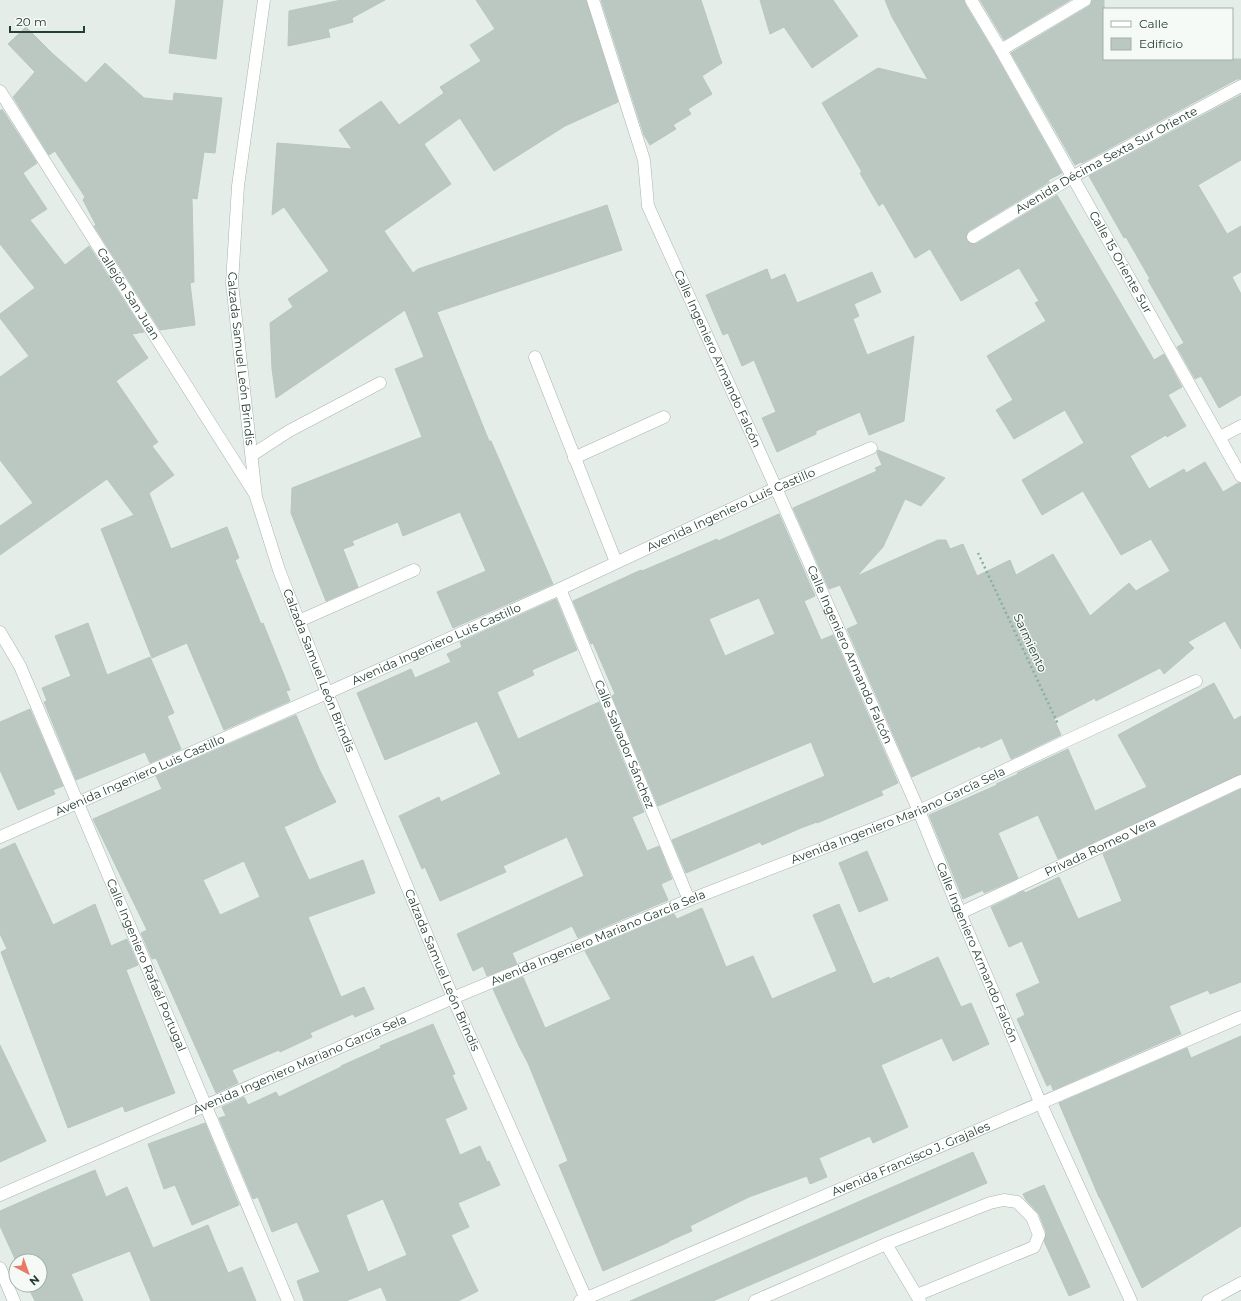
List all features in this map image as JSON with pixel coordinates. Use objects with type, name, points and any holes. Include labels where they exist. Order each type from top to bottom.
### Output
[{"type":"street","name":"Calzada Samuel León Brindis","points":[[264,0],[238,186],[232,283],[256,497],[279,570],[327,693],[453,998],[584,1300]]},
{"type":"street","name":"Calle Ingeniero Armando Falcón","points":[[593,0],[644,160],[648,206],[776,488],[919,811],[960,913],[1040,1102],[1131,1301]]},
{"type":"street","name":"Calle 15 Oriente Sur","points":[[971,0],[1001,50],[1241,476]]},
{"type":"street","points":[[1001,50],[1085,0]]},
{"type":"street","name":"Avenida Décima Sexta Sur Oriente","points":[[973,237],[1072,177],[1241,86]]},
{"type":"street","name":"Callejón San Juan","points":[[0,91],[256,497]]},
{"type":"street","points":[[535,357],[616,562]]},
{"type":"street","points":[[252,455],[289,432],[380,383]]},
{"type":"street","points":[[574,458],[664,417]]},
{"type":"street","points":[[1220,437],[1241,426]]},
{"type":"street","name":"Avenida Ingeniero Luis Castillo","points":[[0,837],[560,589],[776,488],[871,448]]},
{"type":"street","points":[[299,621],[414,570]]},
{"type":"street","name":"Calle Salvador Sánchez","points":[[560,589],[689,900]]},
{"type":"street","name":"Calle Ingeniero Rafaél Portugal","points":[[0,632],[20,666],[288,1301]]},
{"type":"street","name":"Avenida Ingeniero Mariano García Sela","points":[[0,1195],[453,998],[689,900],[919,811],[1196,681]]},
{"type":"street","name":"Privada Romeo Vera","points":[[960,913],[1241,781]]},
{"type":"street","name":"Avenida Francisco J. Grajales","points":[[584,1300],[1040,1102],[1241,1017]]},
{"type":"street","points":[[755,1301],[886,1244],[990,1203],[1004,1200],[1017,1202],[1032,1217],[1039,1235],[1034,1247],[919,1298],[886,1244]]},
{"type":"street","points":[[0,1268],[14,1301]]},
{"type":"street","points":[[1208,1301],[1241,1283]]},
{"type":"path","name":"Sarmiento","points":[[978,553],[1066,741]]},
{"type":"building","points":[[176,0],[223,0],[216,59],[169,53]]},
{"type":"building","points":[[341,0],[385,0],[352,18],[353,22],[328,29],[330,37],[288,46],[289,11]]},
{"type":"building","points":[[476,0],[586,0],[618,102],[565,126],[494,171],[460,118],[424,144],[451,184],[384,231],[413,273],[418,269],[607,205],[622,250],[437,312],[489,441],[491,441],[553,584],[453,628],[437,592],[486,571],[460,512],[403,536],[398,522],[352,541],[354,545],[343,549],[358,587],[326,601],[291,513],[292,488],[422,437],[395,369],[424,357],[405,310],[276,398],[272,369],[270,323],[293,307],[288,299],[329,271],[284,207],[272,215],[277,143],[352,149],[339,130],[381,101],[399,125],[444,93],[440,87],[481,61],[470,45],[495,29]]},
{"type":"building","points":[[601,0],[701,0],[722,63],[702,76],[712,94],[688,109],[691,114],[673,125],[676,129],[650,145],[644,135]]},
{"type":"building","points":[[760,0],[833,0],[858,36],[812,68],[784,27],[770,34]]},
{"type":"building","points":[[885,0],[964,0],[1062,173],[1048,180],[1049,182],[969,231],[966,237],[967,241],[973,244],[977,243],[1057,195],[1154,360],[1164,354],[1182,387],[1168,395],[1186,426],[1167,437],[1166,435],[1130,456],[1149,489],[1184,469],[1186,473],[1205,462],[1223,492],[1238,483],[1241,483],[1241,649],[1225,621],[1188,642],[1194,648],[1164,674],[1160,668],[1096,701],[1095,698],[1054,719],[1061,735],[1011,759],[1002,738],[981,748],[980,746],[912,777],[847,629],[858,624],[840,585],[829,589],[793,508],[877,471],[875,468],[882,465],[877,453],[878,450],[945,478],[921,506],[905,499],[883,547],[857,576],[938,540],[946,540],[950,549],[963,544],[977,576],[1010,560],[1016,575],[1053,554],[1090,616],[1129,583],[1136,591],[1170,571],[1151,539],[1121,555],[1083,491],[1042,515],[1022,480],[1084,443],[1065,410],[1014,439],[996,410],[1013,400],[987,356],[1046,321],[1035,303],[1039,301],[1019,268],[961,301],[930,249],[915,258],[883,203],[879,206],[860,173],[862,172],[822,103],[878,68],[928,80],[892,17]]},
{"type":"building","points":[[980,0],[1070,0],[1004,40]]},
{"type":"building","points":[[1092,0],[1104,0],[1103,60],[1241,59],[1241,79],[1237,79],[1082,163],[1081,162],[1075,165],[1011,53],[1091,4]]},
{"type":"building","points":[[26,27],[53,54],[86,83],[105,63],[144,98],[173,101],[174,93],[222,98],[215,153],[204,152],[197,199],[192,198],[194,282],[190,283],[195,325],[160,330],[94,226],[96,225],[83,200],[85,197],[55,151],[49,155],[13,97],[35,72],[8,44]]},
{"type":"building","points":[[1241,95],[1241,160],[1198,185],[1227,234],[1241,226],[1241,272],[1232,277],[1241,294],[1241,395],[1219,408],[1201,376],[1195,379],[1177,347],[1184,343],[1148,280],[1150,279],[1126,237],[1124,238],[1089,176]]},
{"type":"building","points":[[2,109],[37,163],[23,173],[47,209],[30,220],[65,265],[89,246],[144,332],[132,334],[148,358],[116,381],[158,442],[152,446],[174,475],[149,493],[171,549],[227,527],[239,558],[235,560],[261,624],[263,623],[290,690],[286,691],[290,701],[224,730],[187,643],[152,658],[101,529],[134,515],[107,479],[0,555],[0,526],[33,503],[0,460],[0,377],[29,356],[0,318],[0,314],[35,288],[0,244],[0,111]]},
{"type":"building","points":[[767,269],[771,280],[785,274],[797,303],[872,272],[881,292],[854,304],[859,316],[853,319],[867,355],[914,336],[904,421],[869,435],[860,412],[816,431],[816,434],[777,452],[762,418],[776,412],[754,360],[742,366],[728,333],[723,335],[706,295]]},
{"type":"building","points":[[779,514],[815,596],[804,601],[821,640],[833,635],[898,783],[881,791],[883,795],[762,845],[760,842],[686,873],[672,840],[825,776],[811,742],[658,806],[612,696],[615,694],[593,643],[591,644],[573,601],[641,570],[642,571],[717,539],[718,541]],"holes":[[[759,598],[775,634],[725,656],[709,619]]]},
{"type":"building","points":[[556,599],[577,650],[532,670],[534,675],[497,692],[518,739],[599,702],[644,812],[632,817],[647,851],[659,846],[672,879],[661,884],[668,900],[578,938],[572,926],[512,953],[517,964],[487,976],[483,966],[473,971],[457,934],[584,876],[567,837],[503,866],[506,872],[440,901],[425,867],[422,869],[399,816],[439,797],[441,802],[501,774],[477,721],[385,760],[357,693],[411,669],[415,678],[451,662],[447,654],[462,647],[460,642]]},
{"type":"building","points":[[88,623],[107,675],[150,657],[174,713],[167,716],[181,749],[150,763],[145,752],[76,780],[44,702],[47,701],[42,688],[71,676],[55,636]]},
{"type":"building","points":[[1214,683],[1234,720],[1241,716],[1241,774],[1058,859],[1038,815],[998,833],[1018,878],[984,893],[983,890],[963,899],[929,815],[997,785],[996,784],[1018,774],[1017,773],[1068,749],[1095,811],[1147,787],[1118,735]]},
{"type":"building","points":[[30,709],[63,786],[53,790],[55,794],[18,810],[0,770],[0,722]]},
{"type":"building","points":[[296,715],[320,771],[336,802],[284,827],[309,880],[363,860],[375,893],[308,917],[341,997],[364,987],[374,1009],[355,1017],[353,1014],[310,1033],[312,1037],[280,1052],[279,1050],[232,1070],[238,1083],[216,1093],[156,958],[152,959],[141,933],[147,930],[93,819],[162,789],[156,776]],"holes":[[[244,861],[260,897],[220,915],[203,880]]]},
{"type":"building","points":[[1241,789],[1241,982],[1210,994],[1208,990],[1169,1006],[1181,1034],[1053,1090],[1051,1084],[1047,1086],[1017,1019],[1025,1015],[1016,994],[1040,983],[1022,941],[1009,947],[991,907],[1024,891],[1025,893],[1059,877],[1078,919],[1122,901],[1103,854]]},
{"type":"building","points":[[15,843],[53,925],[95,904],[111,946],[127,939],[138,965],[126,970],[175,1093],[125,1112],[123,1106],[68,1128],[1,952],[7,949],[0,934],[0,850]]},
{"type":"building","points":[[867,851],[888,900],[859,912],[839,863]]},
{"type":"building","points":[[839,904],[873,984],[889,977],[890,979],[938,957],[961,1007],[971,1003],[989,1044],[953,1061],[942,1038],[881,1065],[908,1127],[873,1143],[870,1136],[819,1158],[827,1177],[810,1184],[807,1176],[749,1197],[690,1226],[692,1231],[603,1271],[559,1165],[568,1161],[528,1063],[493,989],[523,977],[545,1028],[611,999],[585,951],[674,914],[677,919],[702,908],[726,967],[753,956],[772,999],[837,971],[813,915]]},
{"type":"building","points":[[433,1024],[455,1074],[452,1075],[467,1109],[445,1119],[460,1155],[480,1146],[500,1185],[458,1203],[469,1227],[451,1235],[478,1291],[458,1301],[387,1301],[381,1287],[346,1301],[304,1301],[297,1281],[320,1272],[297,1222],[272,1232],[258,1197],[253,1199],[219,1118],[226,1116],[222,1107],[244,1097],[248,1105],[276,1092],[279,1097],[381,1048],[380,1046]],"holes":[[[383,1199],[407,1255],[368,1272],[346,1215]]]},
{"type":"building","points":[[1241,1036],[1241,1226],[1142,1288],[1099,1197],[1059,1103],[1187,1048],[1191,1058]]},
{"type":"building","points":[[0,1045],[46,1141],[0,1162]]},
{"type":"building","points":[[205,1123],[239,1205],[192,1225],[175,1185],[164,1189],[148,1144]]},
{"type":"building","points":[[973,1152],[987,1183],[713,1301],[630,1301]]},
{"type":"building","points":[[95,1170],[106,1197],[127,1187],[153,1248],[208,1225],[228,1273],[242,1267],[256,1301],[151,1301],[130,1251],[71,1274],[83,1301],[35,1301],[31,1293],[48,1293],[48,1253],[12,1253],[0,1226],[0,1211]]},
{"type":"building","points":[[1044,1185],[1090,1287],[1069,1296],[1044,1241],[1046,1232],[1039,1214],[1026,1200],[1023,1194]]}]
